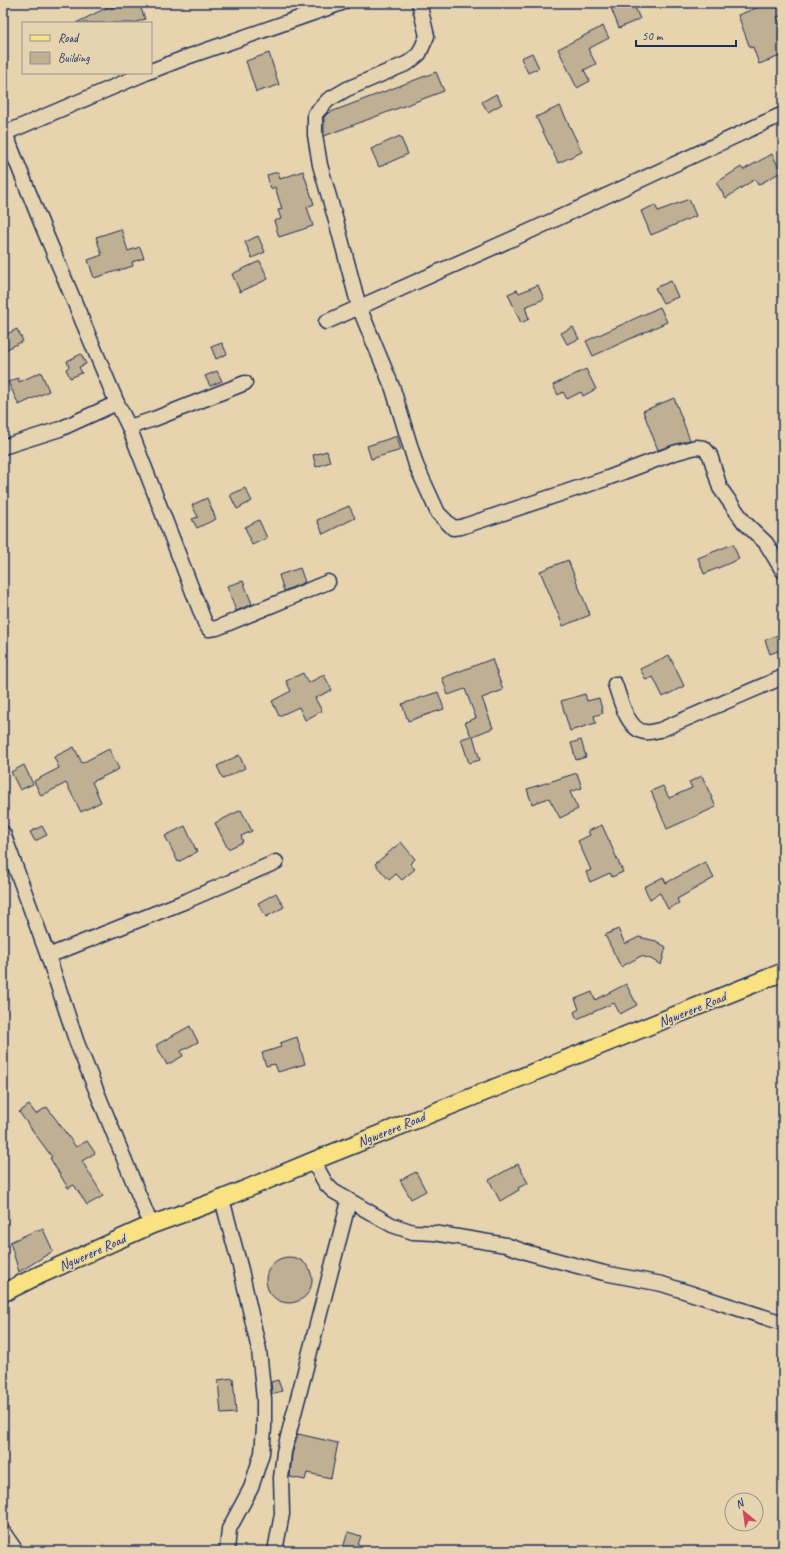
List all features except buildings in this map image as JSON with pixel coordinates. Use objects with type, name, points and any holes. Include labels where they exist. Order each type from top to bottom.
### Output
[{"type":"main road","name":"Ngwerere Road","points":[[3,1293],[35,1276],[151,1226],[222,1199],[783,972]]},
{"type":"street","points":[[152,71],[342,3]]},
{"type":"street","points":[[419,3],[427,36],[419,54],[408,64],[328,100],[315,114],[315,135],[320,165],[359,307],[393,389],[416,465],[438,513],[453,528],[461,528],[605,479],[674,453],[696,447],[704,448],[710,455],[720,488],[744,522],[766,543],[783,571]]},
{"type":"street","points":[[144,74],[4,133],[128,427],[205,623],[209,629],[217,628],[328,582]]},
{"type":"street","points":[[326,322],[530,231],[783,114]]},
{"type":"street","points":[[128,427],[154,419],[245,383]]},
{"type":"street","points":[[3,447],[60,429],[117,404]]},
{"type":"street","points":[[615,684],[629,721],[637,730],[646,733],[660,730],[783,677]]},
{"type":"street","points":[[3,833],[78,1043],[151,1226]]},
{"type":"street","points":[[48,956],[186,901],[276,862]]},
{"type":"street","points":[[313,1161],[326,1184],[333,1191],[392,1225],[413,1232],[434,1233],[506,1245],[529,1253],[596,1271],[662,1284],[783,1323]]},
{"type":"street","points":[[222,1199],[242,1270],[259,1350],[264,1399],[262,1453],[251,1488],[229,1528],[227,1551]]},
{"type":"street","points":[[275,1551],[282,1514],[281,1478],[284,1452],[349,1201]]},
{"type":"street","points":[[3,1532],[16,1551]]}]
